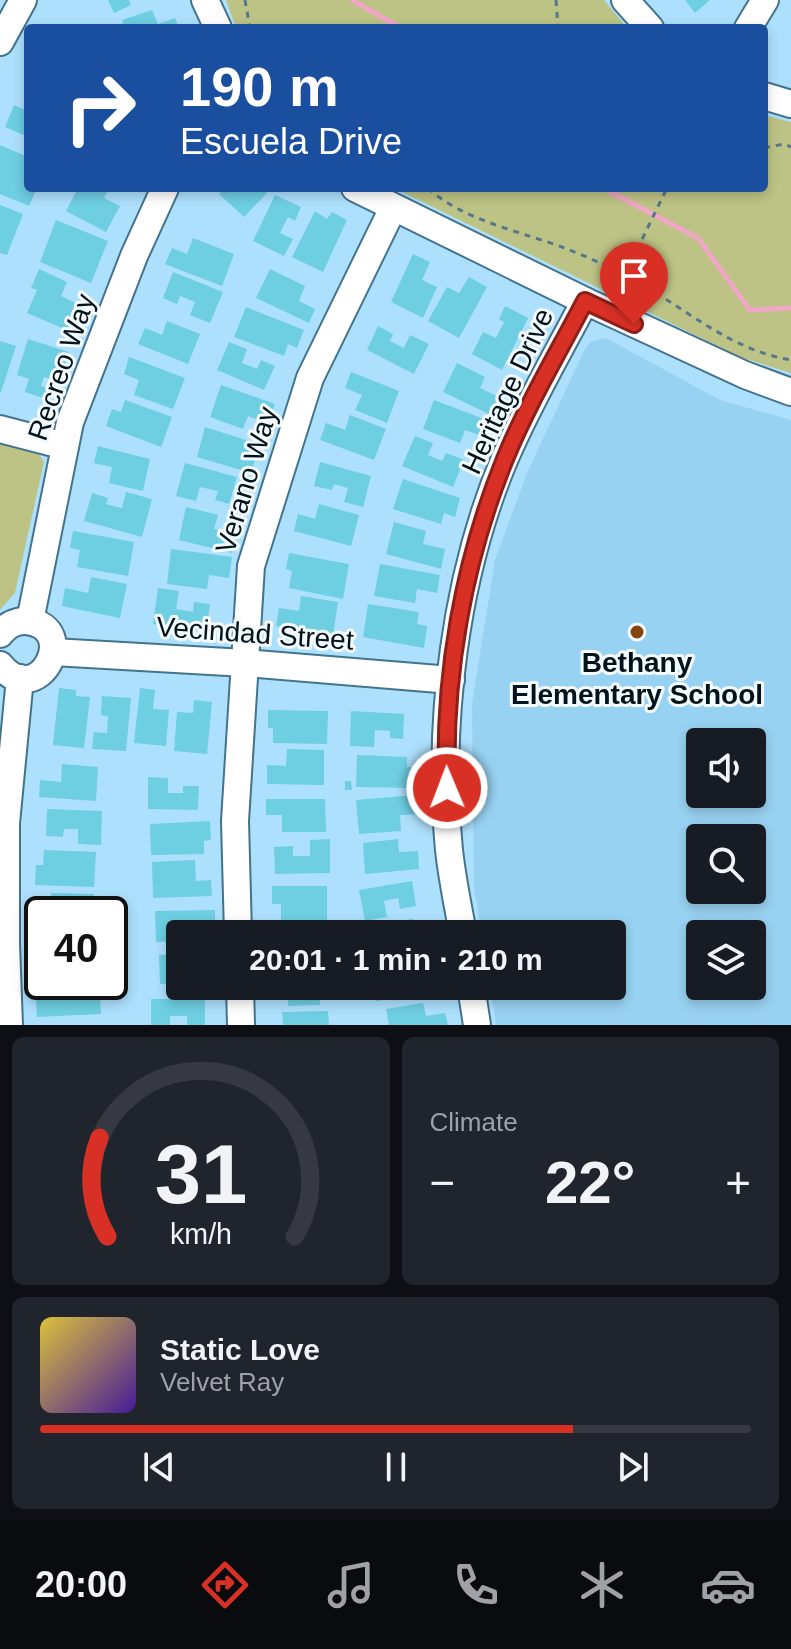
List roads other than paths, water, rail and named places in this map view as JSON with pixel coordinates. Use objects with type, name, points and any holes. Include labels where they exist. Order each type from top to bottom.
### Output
[{"type":"street","points":[[0,42],[23,0]]},
{"type":"street","points":[[205,0],[216,24]]},
{"type":"street","points":[[625,0],[646,24]]},
{"type":"street","points":[[750,24],[765,0]]},
{"type":"street","points":[[768,97],[791,104]]},
{"type":"street","name":"Recreo Way","points":[[30,621],[70,422],[129,270],[163,192]]},
{"type":"street","points":[[363,192],[585,301],[745,375],[791,392]]},
{"type":"street","name":"Verano Way","points":[[238,920],[235,821],[251,566],[310,378],[393,208]]},
{"type":"street","name":"Heritage Drive","points":[[461,920],[449,850],[446,757],[453,653],[472,553],[505,459],[585,301]]},
{"type":"street","points":[[0,429],[65,446]]},
{"type":"street","points":[[0,634],[10,624],[30,621],[50,635],[53,652],[51,661],[38,675],[10,672],[6,823],[9,1025]]},
{"type":"street","name":"Vecindad Street","points":[[53,652],[245,663],[451,680]]},
{"type":"street","points":[[240,1000],[241,1025]]},
{"type":"street","points":[[473,1000],[477,1025]]},
{"type":"waterway","points":[[352,0],[394,24]]},
{"type":"waterway","points":[[611,192],[698,238],[750,310],[791,308]]},
{"type":"place","name":"Bethany Elementary School","points":[[637,632]]}]
